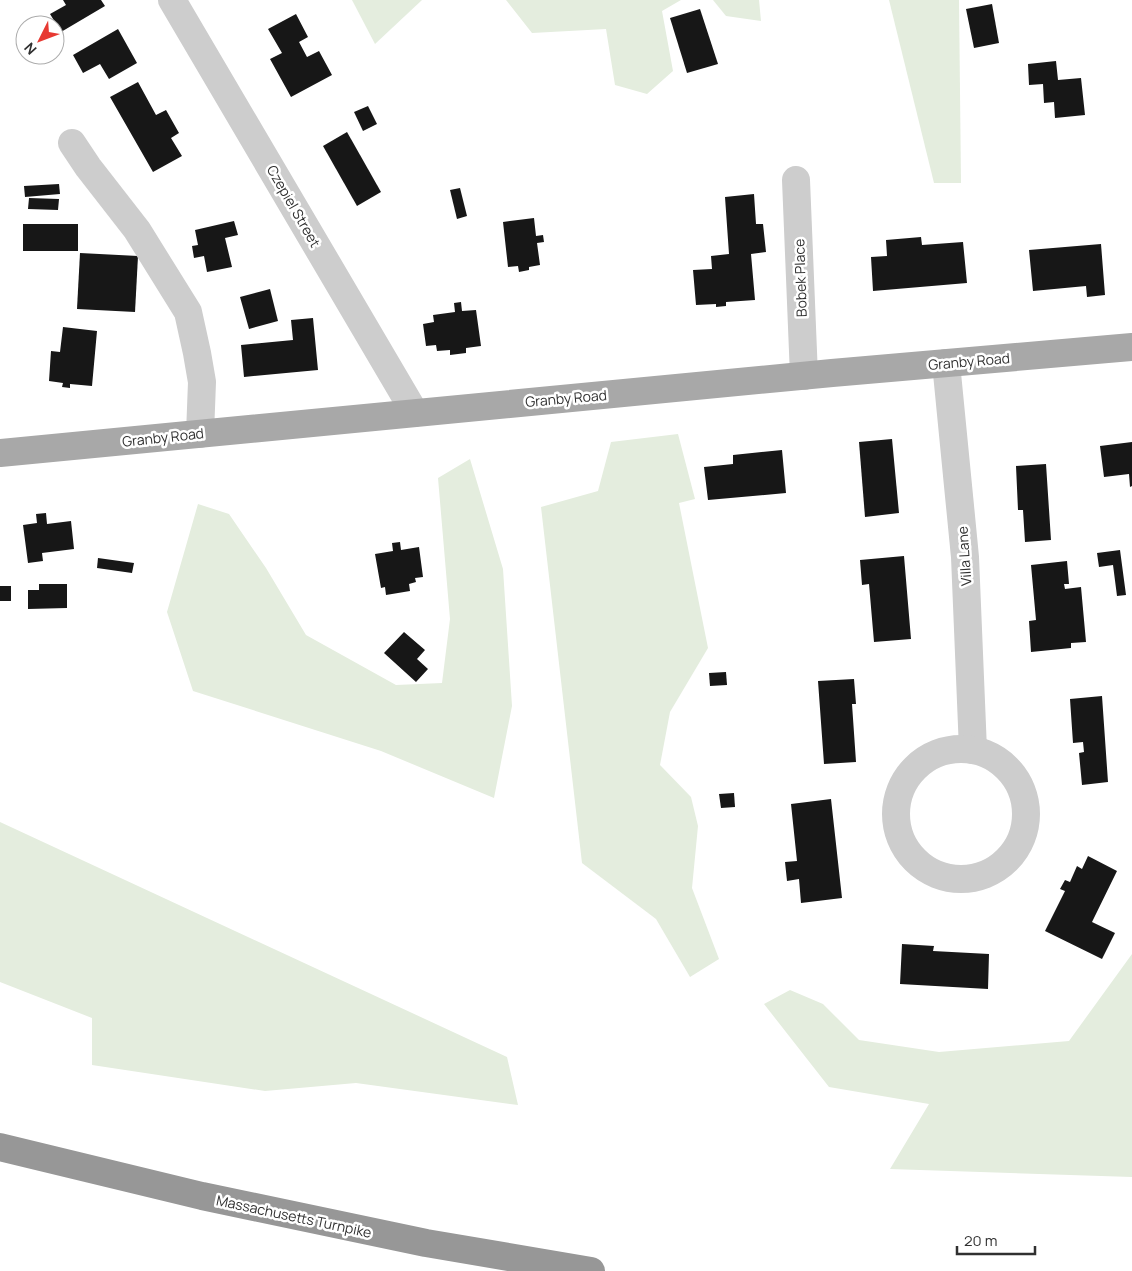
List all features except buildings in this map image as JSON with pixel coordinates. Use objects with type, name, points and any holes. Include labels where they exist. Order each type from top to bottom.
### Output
[{"type":"highway","name":"Massachusetts Turnpike","points":[[0,1147],[202,1196],[426,1243],[591,1271]]},
{"type":"main road","name":"Granby Road","points":[[0,453],[804,376],[1132,347]]},
{"type":"street","name":"Czepiel Street","points":[[172,0],[415,413]]},
{"type":"street","points":[[72,143],[88,167],[137,230],[188,312],[202,382],[200,434]]},
{"type":"street","name":"Bobek Place","points":[[796,180],[804,376]]},
{"type":"street","name":"Villa Lane","points":[[946,363],[965,557],[973,750]]},
{"type":"street","points":[[950,750],[973,750],[988,755],[1000,762],[1019,785],[1024,799],[1026,814],[1024,828],[1019,842],[1001,865],[974,877],[960,879],[945,877],[918,863],[900,837],[896,822],[899,792],[906,778],[916,766],[928,757],[950,750]]},
{"type":"green space","points":[[352,0],[422,0],[375,44]]},
{"type":"green space","points":[[506,0],[681,0],[662,11],[673,71],[647,94],[615,85],[606,29],[532,33]]},
{"type":"green space","points":[[713,0],[759,0],[761,21],[726,16]]},
{"type":"green space","points":[[889,0],[959,0],[961,183],[934,183]]},
{"type":"green space","points":[[678,434],[695,499],[679,503],[708,648],[670,712],[660,765],[691,797],[698,826],[692,888],[719,959],[690,977],[656,919],[582,863],[541,507],[598,491],[611,442]]},
{"type":"green space","points":[[470,459],[503,569],[512,706],[494,798],[381,751],[193,691],[167,612],[198,504],[229,514],[266,568],[306,635],[396,685],[442,683],[450,619],[438,478]]},
{"type":"green space","points":[[0,822],[507,1057],[518,1105],[356,1083],[265,1091],[92,1065],[92,1018],[0,982]]},
{"type":"green space","points":[[1132,954],[1132,1177],[890,1169],[929,1104],[829,1087],[764,1004],[790,990],[823,1004],[859,1040],[939,1052],[1069,1041]]}]
